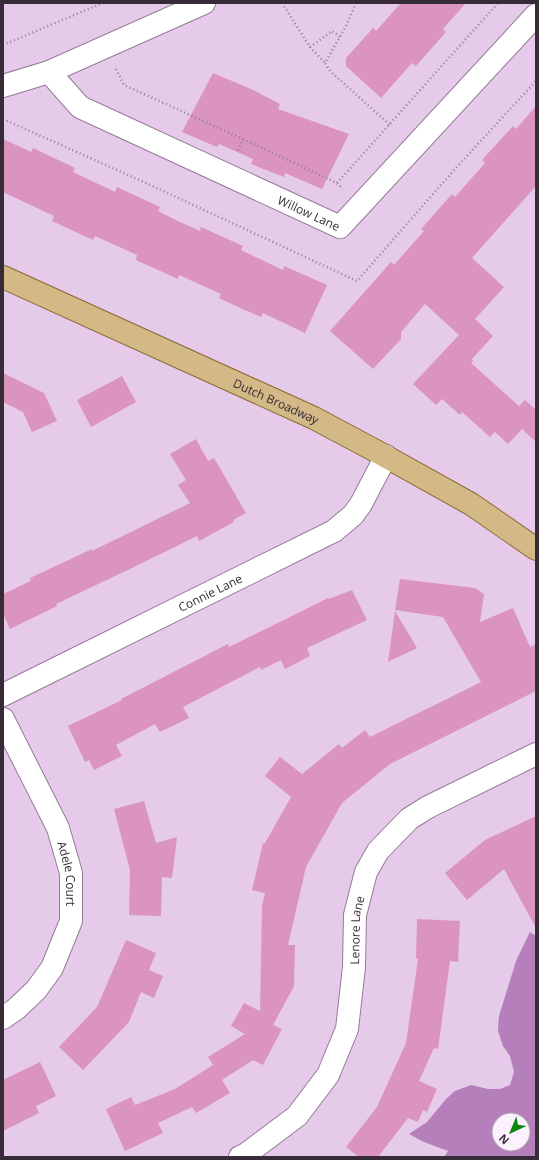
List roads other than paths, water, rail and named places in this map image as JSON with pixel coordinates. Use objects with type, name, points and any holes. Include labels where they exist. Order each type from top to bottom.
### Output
[{"type":"main road","name":"Dutch Broadway","points":[[3,277],[314,418],[386,456],[471,504],[536,549]]},
{"type":"street","points":[[3,86],[49,72],[204,3]]},
{"type":"street","name":"Willow Lane","points":[[49,72],[80,107],[340,227],[536,15]]},
{"type":"street","name":"Connie Lane","points":[[3,695],[334,531],[353,515],[361,504],[386,456]]},
{"type":"street","name":"Adele Court","points":[[3,719],[58,828],[71,873],[71,921],[52,968],[36,990],[16,1009],[3,1018]]},
{"type":"street","name":"Lenore Lane","points":[[240,1157],[245,1155],[297,1116],[328,1075],[347,1029],[354,967],[355,915],[366,872],[378,851],[409,819],[428,807],[536,754]]}]
